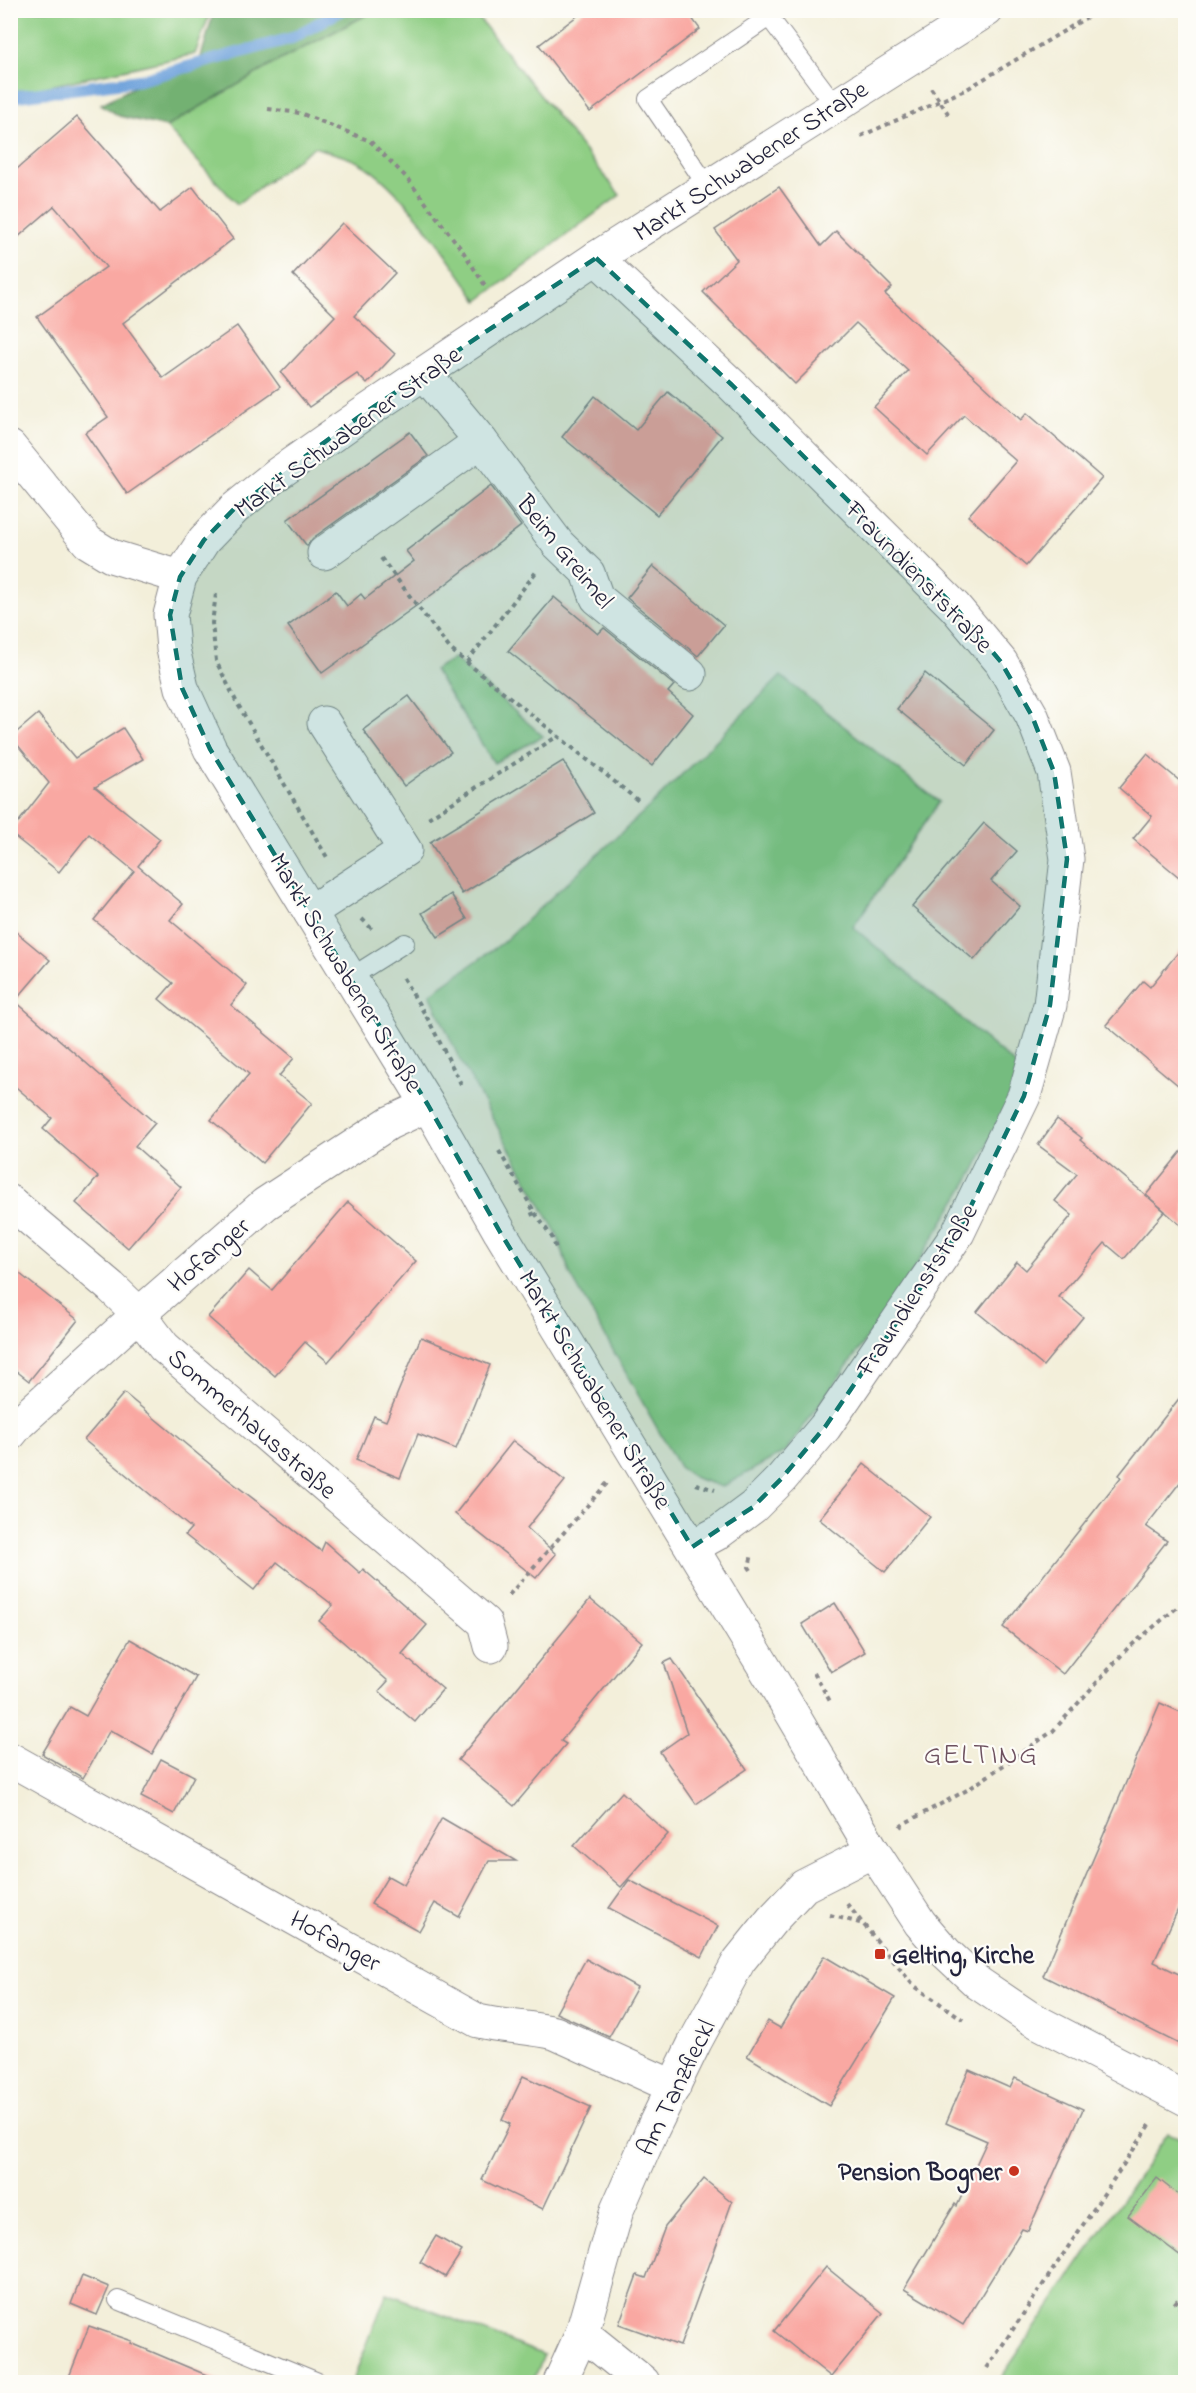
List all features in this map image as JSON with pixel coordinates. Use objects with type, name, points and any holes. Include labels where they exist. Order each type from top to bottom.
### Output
[{"type":"street","name":"Markt Schwabener Straße","points":[[987,10],[596,258],[276,475],[234,509],[204,540],[180,577],[170,615],[173,649],[182,688],[210,749],[351,977],[428,1105],[500,1232],[692,1547],[873,1851],[920,1923],[945,1953],[978,1983],[1030,2018],[1185,2099]]},
{"type":"street","name":"Fraundienststraße","points":[[596,258],[748,401],[955,607],[994,654],[1032,716],[1054,772],[1067,859],[1050,1005],[1024,1096],[958,1233],[825,1426],[781,1479],[758,1503],[718,1533],[692,1547]]},
{"type":"street","name":"Beim Greimel","points":[[425,374],[481,441],[558,544],[588,573],[597,598],[690,674]]},
{"type":"street","points":[[324,553],[481,441]]},
{"type":"street","points":[[10,447],[88,542],[111,555],[180,577]]},
{"type":"street","points":[[310,912],[405,850],[324,723]]},
{"type":"street","name":"Hofanger","points":[[10,1434],[19,1422],[265,1204],[389,1123],[428,1105]]},
{"type":"street","name":"Sommerhausstraße","points":[[10,1202],[111,1287],[139,1314],[164,1347],[488,1634]]},
{"type":"street","name":"Hofanger","points":[[10,1759],[478,2021],[535,2028],[555,2034],[674,2087]]},
{"type":"street","name":"Am Tanzfleckl","points":[[560,2382],[582,2333],[617,2210],[653,2128],[695,2042],[739,1961],[772,1920],[804,1886],[873,1851]]},
{"type":"street","points":[[582,2333],[643,2382]]},
{"type":"lane","points":[[708,187],[648,99],[769,17],[835,105]]},
{"type":"lane","points":[[351,977],[405,943]]},
{"type":"lane","points":[[118,2300],[318,2382]]},
{"type":"path","points":[[268,109],[300,113],[370,141],[406,177],[462,250],[506,318]]},
{"type":"path","points":[[359,528],[450,649],[641,803]]},
{"type":"path","points":[[467,662],[558,544]]},
{"type":"path","points":[[439,812],[558,736]]},
{"type":"path","points":[[488,1634],[609,1480]]},
{"type":"path","points":[[755,1577],[749,1567],[755,1545],[770,1523],[758,1503]]},
{"type":"path","points":[[873,1851],[905,1822],[969,1789],[1053,1731],[1127,1649],[1185,1600]]},
{"type":"path","points":[[810,1667],[828,1696],[831,1706]]},
{"type":"path","points":[[880,1954],[884,1950]]},
{"type":"path","points":[[987,2368],[1154,2121]]},
{"type":"path","points":[[1182,2309],[1175,2303],[1185,2290]]},
{"type":"highlighted area","points":[[596,258],[732,385],[955,607],[1001,662],[1032,716],[1054,772],[1062,815],[1067,859],[1050,1005],[1024,1096],[958,1233],[825,1427],[781,1479],[753,1507],[692,1547],[500,1232],[428,1105],[210,749],[182,688],[170,615],[180,577],[204,540],[234,509],[360,416]]},
{"type":"green space","points":[[11,10],[211,11],[195,54],[36,89],[11,91]]},
{"type":"green space","points":[[214,10],[374,11],[278,61],[166,127],[119,116],[101,104],[141,83],[199,64]]},
{"type":"green space","points":[[374,11],[473,11],[620,195],[478,301],[439,245],[407,205],[391,187],[358,162],[314,147],[237,204],[166,127],[278,61]]},
{"type":"green space","points":[[454,658],[543,736],[494,763],[434,670]]},
{"type":"green space","points":[[781,676],[939,802],[853,927],[1024,1072],[975,1170],[896,1298],[786,1451],[722,1487],[695,1478],[679,1467],[570,1274],[557,1234],[458,1056],[430,994],[502,943],[651,805]]},
{"type":"green space","points":[[1168,2133],[1185,2140],[1185,2382],[998,2382]]},
{"type":"green space","points":[[387,2293],[544,2355],[533,2382],[352,2382]]},
{"type":"building","points":[[585,10],[686,10],[700,29],[590,112],[539,45]]},
{"type":"building","points":[[77,117],[160,212],[193,187],[233,239],[123,323],[163,378],[237,326],[280,387],[127,494],[85,433],[108,417],[37,317],[106,267],[54,206],[10,244],[10,175]]},
{"type":"building","points":[[779,187],[821,246],[836,231],[892,287],[885,294],[1021,420],[1027,413],[1102,478],[1026,566],[968,516],[1016,461],[964,415],[927,455],[874,407],[908,371],[856,323],[795,384],[703,292],[737,260],[715,230]]},
{"type":"building","points":[[342,223],[395,273],[354,316],[395,354],[367,384],[357,374],[309,407],[281,373],[335,316],[293,275]]},
{"type":"building","points":[[668,392],[722,436],[657,515],[562,437],[595,396],[636,430]]},
{"type":"building","points":[[410,432],[428,456],[313,538],[307,546],[287,520]]},
{"type":"building","points":[[491,486],[521,526],[437,591],[322,673],[288,626],[336,591],[347,606],[361,594],[365,599],[414,561],[406,551]]},
{"type":"building","points":[[653,566],[724,625],[698,656],[627,598]]},
{"type":"building","points":[[554,597],[598,634],[604,628],[674,685],[668,692],[693,714],[652,766],[508,651]]},
{"type":"building","points":[[925,673],[994,730],[966,765],[897,709]]},
{"type":"building","points":[[409,696],[451,752],[404,786],[363,730]]},
{"type":"building","points":[[38,714],[75,758],[123,728],[143,759],[95,787],[160,839],[138,866],[183,904],[170,920],[247,985],[231,1005],[294,1058],[279,1076],[312,1103],[262,1163],[211,1120],[249,1074],[159,999],[173,983],[94,920],[134,871],[89,834],[59,872],[10,833],[49,783],[11,737]]},
{"type":"building","points":[[1147,754],[1181,782],[1185,777],[1185,882],[1133,839],[1152,816],[1119,788]]},
{"type":"building","points":[[563,761],[594,813],[462,894],[430,842]]},
{"type":"building","points":[[984,823],[1017,851],[991,881],[1020,906],[974,960],[912,907]]},
{"type":"building","points":[[451,894],[467,919],[438,937],[422,913]]},
{"type":"building","points":[[10,927],[50,960],[15,1001],[155,1123],[135,1146],[181,1187],[128,1248],[76,1203],[98,1177],[43,1129],[52,1118],[10,1082]]},
{"type":"building","points":[[1185,944],[1185,1091],[1106,1025],[1143,981],[1150,987]]},
{"type":"building","points":[[1057,1119],[1165,1211],[1124,1259],[1105,1243],[1059,1297],[1083,1317],[1043,1366],[977,1312],[1017,1262],[1026,1270],[1072,1215],[1055,1201],[1077,1174],[1038,1145]]},
{"type":"building","points":[[1185,1147],[1185,1229],[1146,1195]]},
{"type":"building","points":[[348,1202],[416,1261],[328,1362],[305,1342],[275,1376],[208,1317],[249,1270],[272,1290]]},
{"type":"building","points":[[10,1266],[78,1320],[29,1381],[10,1366]]},
{"type":"building","points":[[421,1337],[490,1365],[456,1449],[418,1434],[400,1478],[356,1460],[374,1416],[386,1421]]},
{"type":"building","points":[[1185,1391],[1185,1476],[1146,1526],[1167,1541],[1063,1674],[1003,1627],[1121,1477],[1119,1475]]},
{"type":"building","points":[[124,1393],[229,1480],[321,1551],[325,1542],[360,1573],[363,1569],[427,1625],[402,1654],[443,1689],[415,1722],[379,1691],[388,1681],[319,1621],[333,1605],[277,1562],[254,1590],[185,1535],[191,1528],[84,1440]]},
{"type":"building","points":[[513,1441],[565,1481],[527,1528],[556,1554],[536,1578],[455,1514]]},
{"type":"building","points":[[864,1464],[930,1517],[885,1572],[819,1519]]},
{"type":"building","points":[[590,1599],[642,1642],[561,1741],[566,1744],[514,1806],[458,1760]]},
{"type":"building","points":[[835,1603],[865,1652],[831,1672],[802,1624]]},
{"type":"building","points":[[130,1639],[196,1677],[152,1754],[110,1730],[83,1778],[42,1754],[70,1707],[86,1716]]},
{"type":"building","points":[[672,1659],[747,1769],[696,1804],[660,1752],[687,1733],[664,1663]]},
{"type":"building","points":[[1160,1703],[1185,1714],[1185,1894],[1154,1962],[1185,1977],[1185,2047],[1043,1976]]},
{"type":"building","points":[[161,1759],[194,1776],[174,1814],[141,1797]]},
{"type":"building","points":[[622,1792],[668,1834],[621,1887],[574,1846]]},
{"type":"building","points":[[442,1818],[516,1861],[489,1861],[459,1917],[435,1903],[419,1931],[371,1904],[388,1876],[404,1885]]},
{"type":"building","points":[[629,1880],[718,1926],[702,1957],[609,1908]]},
{"type":"building","points":[[824,1956],[895,1998],[829,2106],[747,2056],[768,2021],[780,2028]]},
{"type":"building","points":[[586,1959],[637,1987],[609,2037],[556,2013]]},
{"type":"building","points":[[969,2070],[1010,2088],[1015,2078],[1083,2109],[1028,2231],[1022,2229],[963,2325],[904,2289],[955,2204],[957,2206],[987,2141],[946,2123]]},
{"type":"building","points":[[523,2076],[591,2107],[543,2209],[482,2180],[510,2124],[502,2120]]},
{"type":"building","points":[[1157,2178],[1185,2200],[1185,2259],[1128,2216]]},
{"type":"building","points":[[704,2179],[732,2202],[680,2346],[619,2324],[637,2275],[646,2278],[665,2227]]},
{"type":"building","points":[[436,2236],[462,2251],[445,2277],[420,2262]]},
{"type":"building","points":[[826,2267],[883,2313],[831,2377],[774,2331]]},
{"type":"building","points":[[82,2276],[109,2287],[97,2315],[71,2304]]},
{"type":"building","points":[[89,2326],[132,2341],[131,2343],[223,2382],[67,2382]]},
{"type":"waterway","points":[[10,97],[140,80],[292,38],[342,10]]},
{"type":"place","name":"Gelting, Kirche","points":[[880,1954]]},
{"type":"place","name":"Pension Bogner","points":[[1014,2171]]},
{"type":"district","name":"GELTING","points":[[981,1753]]}]
